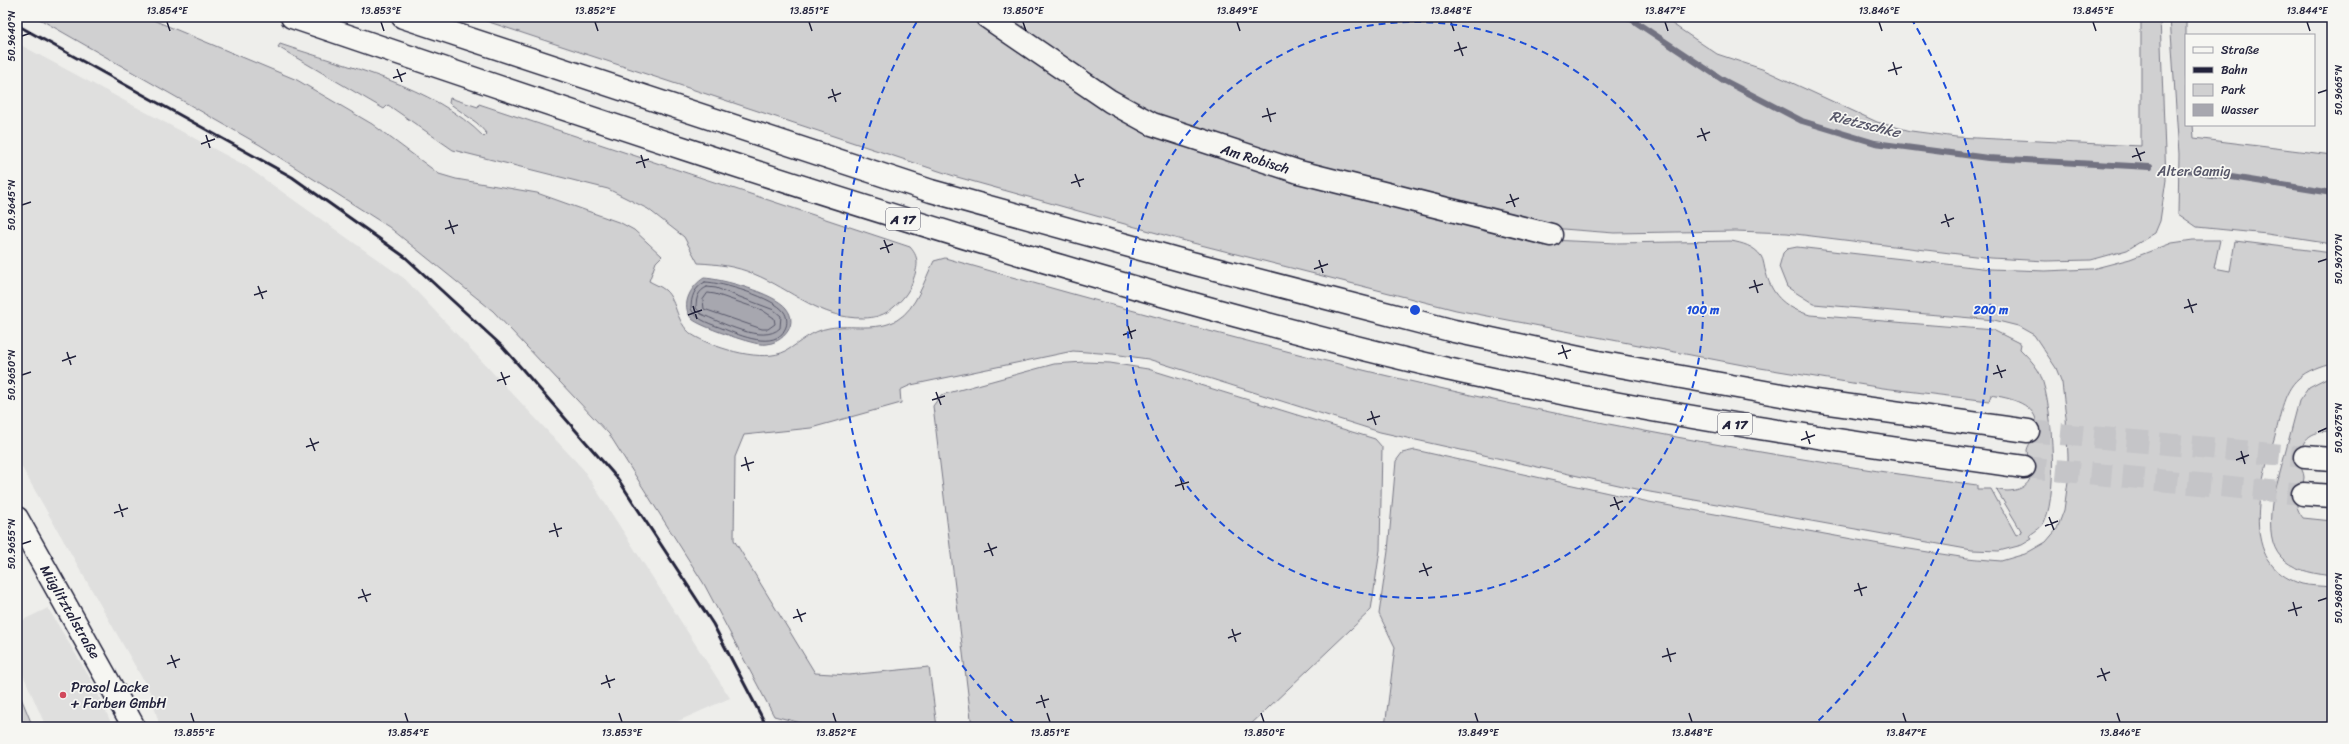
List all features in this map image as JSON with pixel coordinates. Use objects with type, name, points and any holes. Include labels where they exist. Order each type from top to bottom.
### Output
[{"type":"main road","name":"A 17","points":[[292,17],[651,138],[938,230],[1172,298],[1308,334],[1448,369],[1621,404],[1817,438],[2024,467]]},
{"type":"main road","name":"A 17","points":[[403,17],[931,192],[1184,261],[1454,331],[1598,362],[1808,400],[2028,431]]},
{"type":"main road","name":"Am Robisch","points":[[987,17],[1110,101],[1152,124],[1299,172],[1551,235]]},
{"type":"main road","points":[[2305,458],[2332,459]]},
{"type":"main road","points":[[2303,494],[2332,496]]},
{"type":"main road","name":"Müglitztalstraße","points":[[17,518],[134,727]]},
{"type":"shaded area","points":[[17,43],[246,166],[405,279],[583,469],[730,698],[665,727],[160,727],[150,692],[17,459]]},
{"type":"shaded area","points":[[48,608],[93,683],[113,727],[46,727],[17,661],[17,623]]},
{"type":"green space","points":[[36,17],[146,17],[297,80],[372,124],[439,174],[456,179],[537,193],[621,223],[634,230],[662,256],[656,262],[649,281],[665,290],[669,295],[684,327],[705,342],[728,350],[765,356],[786,351],[811,334],[823,329],[838,327],[872,327],[889,324],[904,315],[915,301],[934,261],[945,258],[1256,343],[1510,404],[1643,431],[1776,455],[1977,485],[1977,489],[1991,489],[2016,535],[2022,532],[1996,489],[2013,491],[2019,489],[2028,483],[2030,477],[2031,468],[2027,450],[2037,428],[2036,420],[2028,407],[2014,400],[1991,395],[1989,401],[1883,388],[1748,366],[1456,310],[1189,242],[957,177],[474,17],[974,17],[1111,110],[1549,240],[1616,243],[1731,241],[1743,244],[1751,247],[1761,256],[1769,282],[1782,301],[1794,309],[1810,315],[1993,330],[2021,344],[2020,349],[2036,367],[2043,383],[2047,401],[2052,445],[2052,489],[2049,507],[2043,525],[2030,535],[2032,539],[2022,545],[1999,551],[1972,550],[1650,492],[1380,432],[1148,359],[1113,354],[1073,351],[911,385],[900,390],[901,403],[811,428],[744,435],[735,457],[734,540],[815,673],[849,675],[929,667],[937,727],[802,727],[801,723],[774,716],[704,584],[609,434],[493,311],[389,227],[260,145]]},
{"type":"green space","points":[[999,17],[1662,17],[1717,54],[1762,69],[1877,122],[1911,131],[1956,137],[2141,146],[2141,17],[2160,17],[2166,180],[2160,221],[2155,233],[2127,250],[2091,260],[2046,261],[1991,258],[1787,233],[1736,231],[1614,233],[1550,228],[1304,166],[1155,118]]},
{"type":"green space","name":"Alter Gamig","points":[[2170,17],[2186,17],[2185,126],[2193,126],[2194,138],[2332,155],[2332,244],[2267,234],[2197,227],[2178,214],[2179,154]]},
{"type":"green space","points":[[280,44],[361,70],[415,91],[440,104],[463,119],[484,137],[487,134],[477,123],[449,103],[450,98],[478,107],[479,104],[910,247],[917,260],[912,283],[902,299],[894,307],[880,316],[863,318],[847,317],[833,314],[819,308],[768,280],[747,271],[726,266],[698,263],[684,237],[648,209],[608,189],[453,150],[388,105],[384,109],[278,47]]},
{"type":"green space","points":[[2193,240],[2220,240],[2214,268],[2230,271],[2235,241],[2332,253],[2332,363],[2302,375],[2293,384],[2285,398],[2263,478],[2258,522],[2261,542],[2268,560],[2282,574],[2302,584],[2332,587],[2332,727],[1385,727],[1395,647],[1379,614],[1388,551],[1396,461],[1402,453],[1415,450],[1649,502],[1896,547],[1967,558],[2001,561],[2025,554],[2046,542],[2057,529],[2064,510],[2068,481],[2068,456],[2066,417],[2062,383],[2056,368],[2034,335],[2018,326],[1994,320],[1814,304],[1787,287],[1779,267],[1783,253],[1787,249],[1797,247],[1990,269],[2045,271],[2092,269],[2130,259],[2172,243]]},
{"type":"green space","points":[[1084,362],[1110,363],[1148,369],[1375,439],[1382,447],[1380,550],[1371,610],[1248,727],[972,727],[933,406],[941,395],[1054,364]]},
{"type":"green space","points":[[2332,375],[2332,431],[2324,431],[2312,435],[2304,442],[2300,454],[2300,462],[2304,477],[2297,506],[2303,518],[2332,521],[2332,576],[2301,570],[2281,557],[2275,548],[2272,536],[2271,521],[2272,503],[2299,401],[2309,387]]},
{"type":"green space","points":[[17,688],[33,727],[18,727]]},
{"type":"water","points":[[704,278],[735,284],[760,292],[780,302],[790,315],[791,322],[786,334],[781,339],[774,342],[760,344],[724,334],[696,322],[688,314],[687,302],[695,285]]},
{"type":"waterway","name":"Rietzschke","points":[[1628,17],[1723,80],[1802,121],[1875,143],[1988,158],[2150,167]]},
{"type":"waterway","name":"Rietzschke","points":[[2187,170],[2332,193]]},
{"type":"tunnel","points":[[2028,431],[2305,457]]},
{"type":"tunnel","points":[[2024,467],[2303,494]]},
{"type":"railway","points":[[17,25],[292,177],[405,257],[503,347],[618,479],[713,624],[767,727]]},
{"type":"place","name":"Prosol Lacke + Farben GmbH","points":[[63,695]]}]
